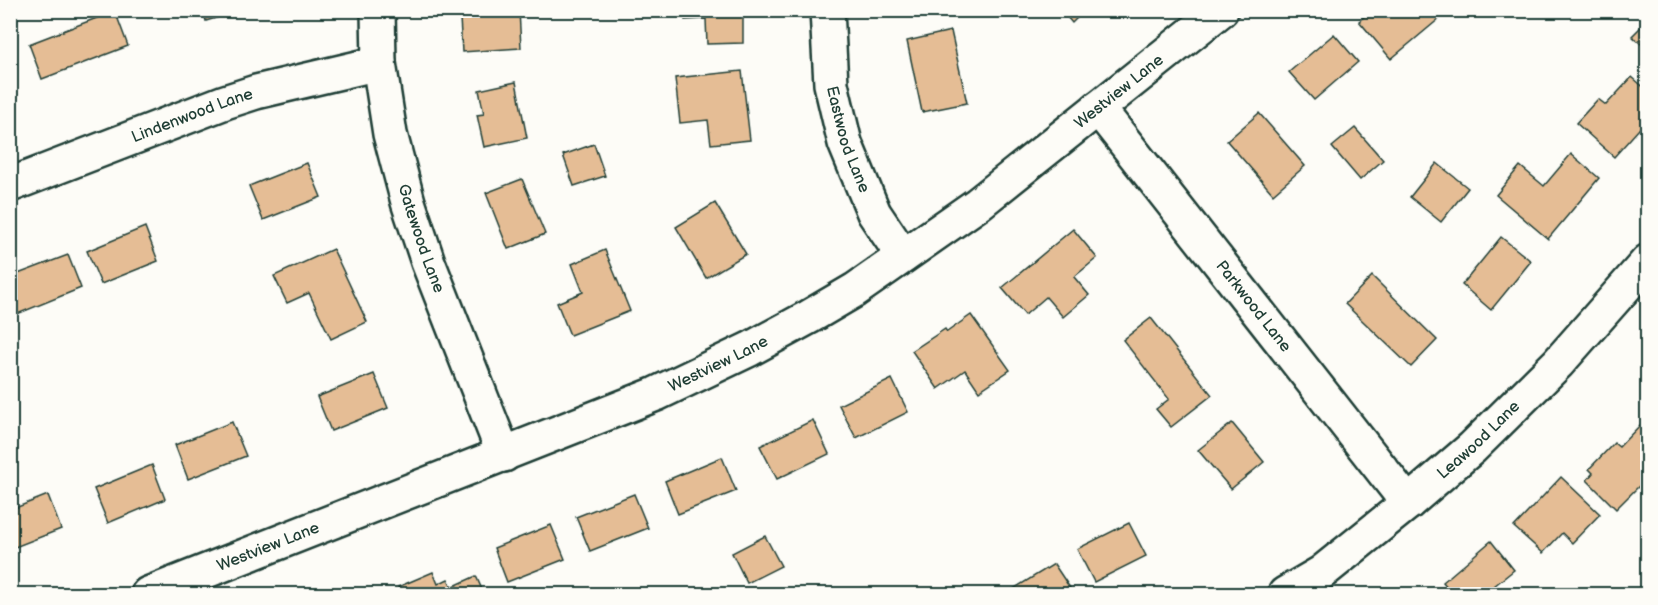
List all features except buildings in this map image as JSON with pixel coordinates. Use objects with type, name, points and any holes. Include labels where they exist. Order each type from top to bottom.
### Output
[{"type":"street","name":"Gatewood Lane","points":[[378,10],[379,63],[390,134],[408,202],[428,262],[504,455]]},
{"type":"street","name":"Eastwood Lane","points":[[827,10],[831,84],[845,143],[874,213],[903,256]]},
{"type":"street","name":"Westview Lane","points":[[148,594],[656,394],[750,350],[855,290],[978,204],[1221,10]]},
{"type":"street","name":"Lindenwood Lane","points":[[10,185],[225,102],[256,92],[379,63]]},
{"type":"street","name":"Parkwood Lane","points":[[1098,108],[1408,503]]},
{"type":"street","name":"Leawood Lane","points":[[1285,594],[1322,573],[1472,448],[1558,363],[1647,261]]}]
